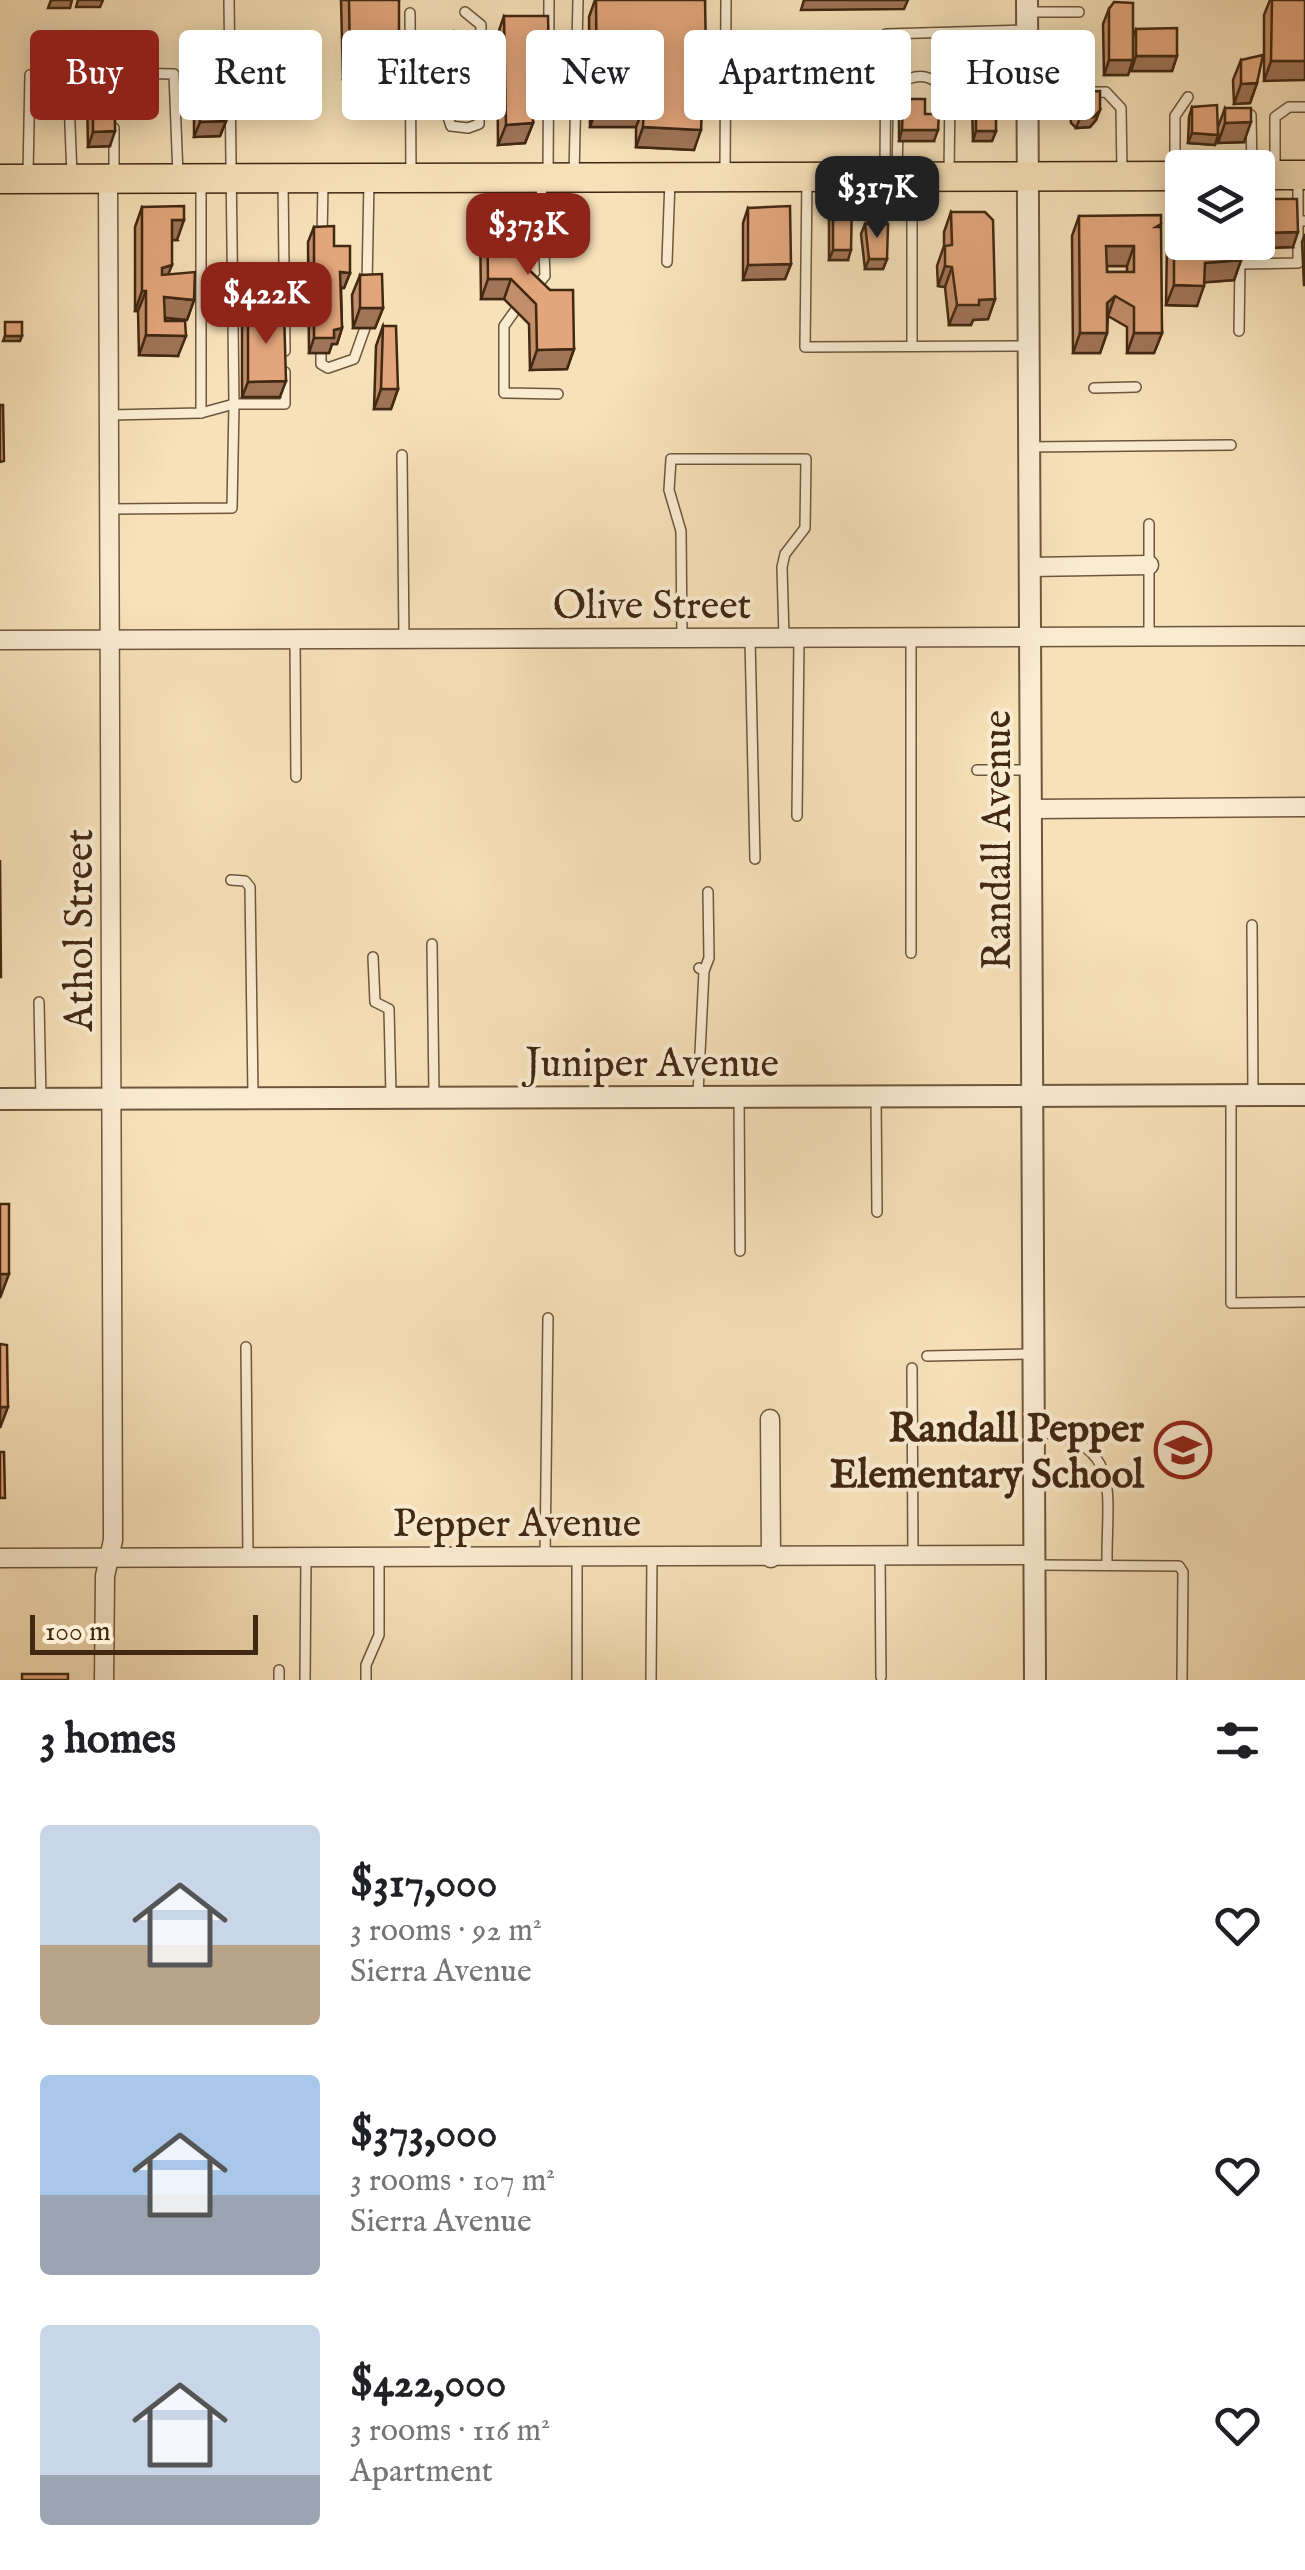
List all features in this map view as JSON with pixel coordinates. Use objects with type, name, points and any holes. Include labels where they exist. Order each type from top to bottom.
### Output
[{"type":"main road","points":[[14,179],[1165,176]]},
{"type":"street","name":"Randall Avenue","points":[[1028,120],[1034,1680]]},
{"type":"street","name":"Athol Street","points":[[104,1680],[109,1558],[114,1540],[111,179]]},
{"type":"street","points":[[1030,566],[1149,565]]},
{"type":"street","name":"Olive Street","points":[[0,640],[1305,636]]},
{"type":"street","points":[[1031,809],[1305,808]]},
{"type":"street","name":"Juniper Avenue","points":[[0,1099],[1305,1095]]},
{"type":"street","points":[[770,1419],[771,1558]]},
{"type":"street","name":"Pepper Avenue","points":[[0,1558],[913,1556],[1034,1560]]},
{"type":"lane","points":[[112,509],[232,508],[229,0]]},
{"type":"lane","points":[[549,0],[554,178]]},
{"type":"lane","points":[[531,293],[545,276],[578,0]]},
{"type":"lane","points":[[725,177],[726,0]]},
{"type":"lane","points":[[465,12],[481,25],[481,30]]},
{"type":"lane","points":[[960,30],[1027,14],[1079,12]]},
{"type":"lane","points":[[410,13],[410,30]]},
{"type":"lane","points":[[912,346],[886,34],[931,33]]},
{"type":"lane","points":[[111,179],[117,84],[127,73],[170,73],[177,82],[189,179],[202,413]]},
{"type":"lane","points":[[14,179],[30,75],[68,74],[72,179]]},
{"type":"lane","points":[[898,177],[899,84],[922,75],[931,78]]},
{"type":"lane","points":[[1095,92],[1106,92],[1116,98],[1121,108],[1122,176]]},
{"type":"lane","points":[[1177,150],[1175,116],[1188,98]]},
{"type":"lane","points":[[1278,174],[1275,117],[1289,107],[1305,107]]},
{"type":"lane","points":[[1240,115],[1251,114],[1301,221],[1298,263],[1240,264]]},
{"type":"lane","points":[[410,120],[410,178]]},
{"type":"lane","points":[[449,120],[451,126],[468,128],[479,124],[479,120]]},
{"type":"lane","points":[[949,177],[950,120]]},
{"type":"lane","points":[[667,262],[670,177]]},
{"type":"lane","points":[[807,177],[805,346],[1029,346]]},
{"type":"lane","points":[[110,415],[202,413],[234,404],[286,404],[283,178]]},
{"type":"lane","points":[[322,241],[323,178]]},
{"type":"lane","points":[[367,294],[369,178]]},
{"type":"lane","points":[[1239,331],[1240,260]]},
{"type":"lane","points":[[514,312],[504,326],[504,393],[558,394]]},
{"type":"lane","points":[[321,353],[321,364],[328,368],[354,358],[365,328]]},
{"type":"lane","points":[[1094,388],[1136,387]]},
{"type":"lane","points":[[1029,447],[1231,445]]},
{"type":"lane","points":[[402,455],[404,639]]},
{"type":"lane","points":[[682,639],[680,531],[669,490],[671,459],[806,459],[805,528],[784,554],[782,566],[792,638],[797,816]]},
{"type":"lane","points":[[1149,524],[1149,637]]},
{"type":"lane","points":[[750,638],[755,859]]},
{"type":"lane","points":[[911,638],[911,954]]},
{"type":"lane","points":[[295,640],[296,777]]},
{"type":"lane","points":[[977,770],[1031,770]]},
{"type":"lane","points":[[230,880],[245,881],[250,888],[253,1098]]},
{"type":"lane","points":[[698,1097],[702,969],[709,958],[708,892]]},
{"type":"lane","points":[[1252,925],[1253,1095]]},
{"type":"lane","points":[[432,944],[434,1098]]},
{"type":"lane","points":[[374,957],[375,1002],[388,1009],[391,1098]]},
{"type":"lane","points":[[39,1002],[40,1099]]},
{"type":"lane","points":[[1230,1096],[1231,1303],[1305,1302]]},
{"type":"lane","points":[[738,1097],[740,1251]]},
{"type":"lane","points":[[876,1097],[876,1212]]},
{"type":"lane","points":[[545,1557],[548,1318]]},
{"type":"lane","points":[[246,1347],[248,1558]]},
{"type":"lane","points":[[927,1356],[1033,1354]]},
{"type":"lane","points":[[912,1368],[913,1556]]},
{"type":"lane","points":[[1034,1431],[1061,1435],[1095,1452],[1102,1462],[1108,1565]]},
{"type":"lane","points":[[577,1556],[577,1680]]},
{"type":"lane","points":[[652,1556],[652,1680]]},
{"type":"lane","points":[[880,1556],[882,1676]]},
{"type":"lane","points":[[366,1680],[366,1666],[379,1635],[380,1557]]},
{"type":"lane","points":[[306,1558],[306,1680]]},
{"type":"lane","points":[[1034,1560],[1172,1564],[1183,1572],[1182,1680]]},
{"type":"building","points":[[349,0],[399,0],[399,30],[350,30]]},
{"type":"building","points":[[596,0],[705,0],[706,30],[684,30],[684,120],[701,120],[701,130],[643,127],[643,120],[664,120],[664,30],[596,30]]},
{"type":"building","points":[[1272,0],[1305,0],[1305,61],[1271,61]]},
{"type":"building","points":[[1114,2],[1133,3],[1133,60],[1109,60],[1109,9]]},
{"type":"building","points":[[504,16],[548,16],[548,30],[526,30],[526,120],[533,123],[506,125]]},
{"type":"building","points":[[1177,28],[1177,56],[1136,56],[1136,29]]},
{"type":"building","points":[[1263,55],[1257,83],[1241,84],[1241,60]]},
{"type":"building","points":[[1095,91],[1100,91],[1100,110],[1095,116]]},
{"type":"building","points":[[911,99],[925,99],[925,114],[931,114],[931,120],[939,120],[938,130],[902,130],[902,120],[911,120]]},
{"type":"building","points":[[1217,105],[1218,135],[1192,133],[1192,107]]},
{"type":"building","points":[[1225,108],[1251,108],[1251,122],[1225,123]]},
{"type":"building","points":[[93,120],[115,120],[115,131],[93,132]]},
{"type":"building","points":[[976,120],[996,120],[996,131],[976,131]]},
{"type":"building","points":[[1275,199],[1297,199],[1298,232],[1275,233]]},
{"type":"building","points":[[833,201],[852,202],[851,250],[833,250]]},
{"type":"building","points":[[184,206],[184,220],[172,220],[172,265],[162,268],[162,275],[195,272],[194,300],[164,297],[165,321],[185,321],[186,336],[146,335],[142,207]]},
{"type":"building","points":[[487,206],[525,207],[525,266],[550,290],[573,290],[574,349],[537,350],[536,304],[511,279],[488,279]]},
{"type":"building","points":[[790,206],[791,264],[748,265],[748,208]]},
{"type":"building","points":[[951,212],[985,212],[993,220],[995,299],[979,300],[979,305],[957,305],[952,267],[945,266],[945,246],[952,245]]},
{"type":"building","points":[[1161,215],[1161,224],[1156,227],[1161,227],[1162,333],[1134,333],[1134,307],[1115,296],[1107,303],[1107,333],[1080,333],[1079,216]],"holes":[[[1106,246],[1134,246],[1134,272],[1107,272]]]},
{"type":"building","points":[[865,224],[888,224],[887,259],[869,259]]},
{"type":"building","points":[[334,226],[334,246],[350,246],[350,273],[340,272],[342,328],[334,330],[334,338],[314,338],[314,227]]},
{"type":"building","points":[[1174,260],[1241,260],[1205,263],[1204,286],[1174,285]]},
{"type":"building","points":[[382,274],[383,308],[360,308],[360,275]]},
{"type":"building","points":[[248,311],[284,311],[286,381],[248,382]]},
{"type":"building","points":[[5,322],[22,322],[22,336],[5,336]]},
{"type":"building","points":[[383,326],[396,326],[398,389],[381,389]]},
{"type":"building","points":[[0,405],[4,461],[0,462]]},
{"type":"building","points":[[0,1204],[9,1204],[9,1274],[0,1274]]},
{"type":"building","points":[[0,1344],[7,1345],[8,1407],[0,1407]]},
{"type":"building","points":[[0,1452],[4,1452],[5,1498],[0,1498]]},
{"type":"building","points":[[22,1674],[68,1674],[68,1680],[22,1680]]},
{"type":"place","name":"Randall Pepper Elementary School","points":[[1183,1450]]}]
